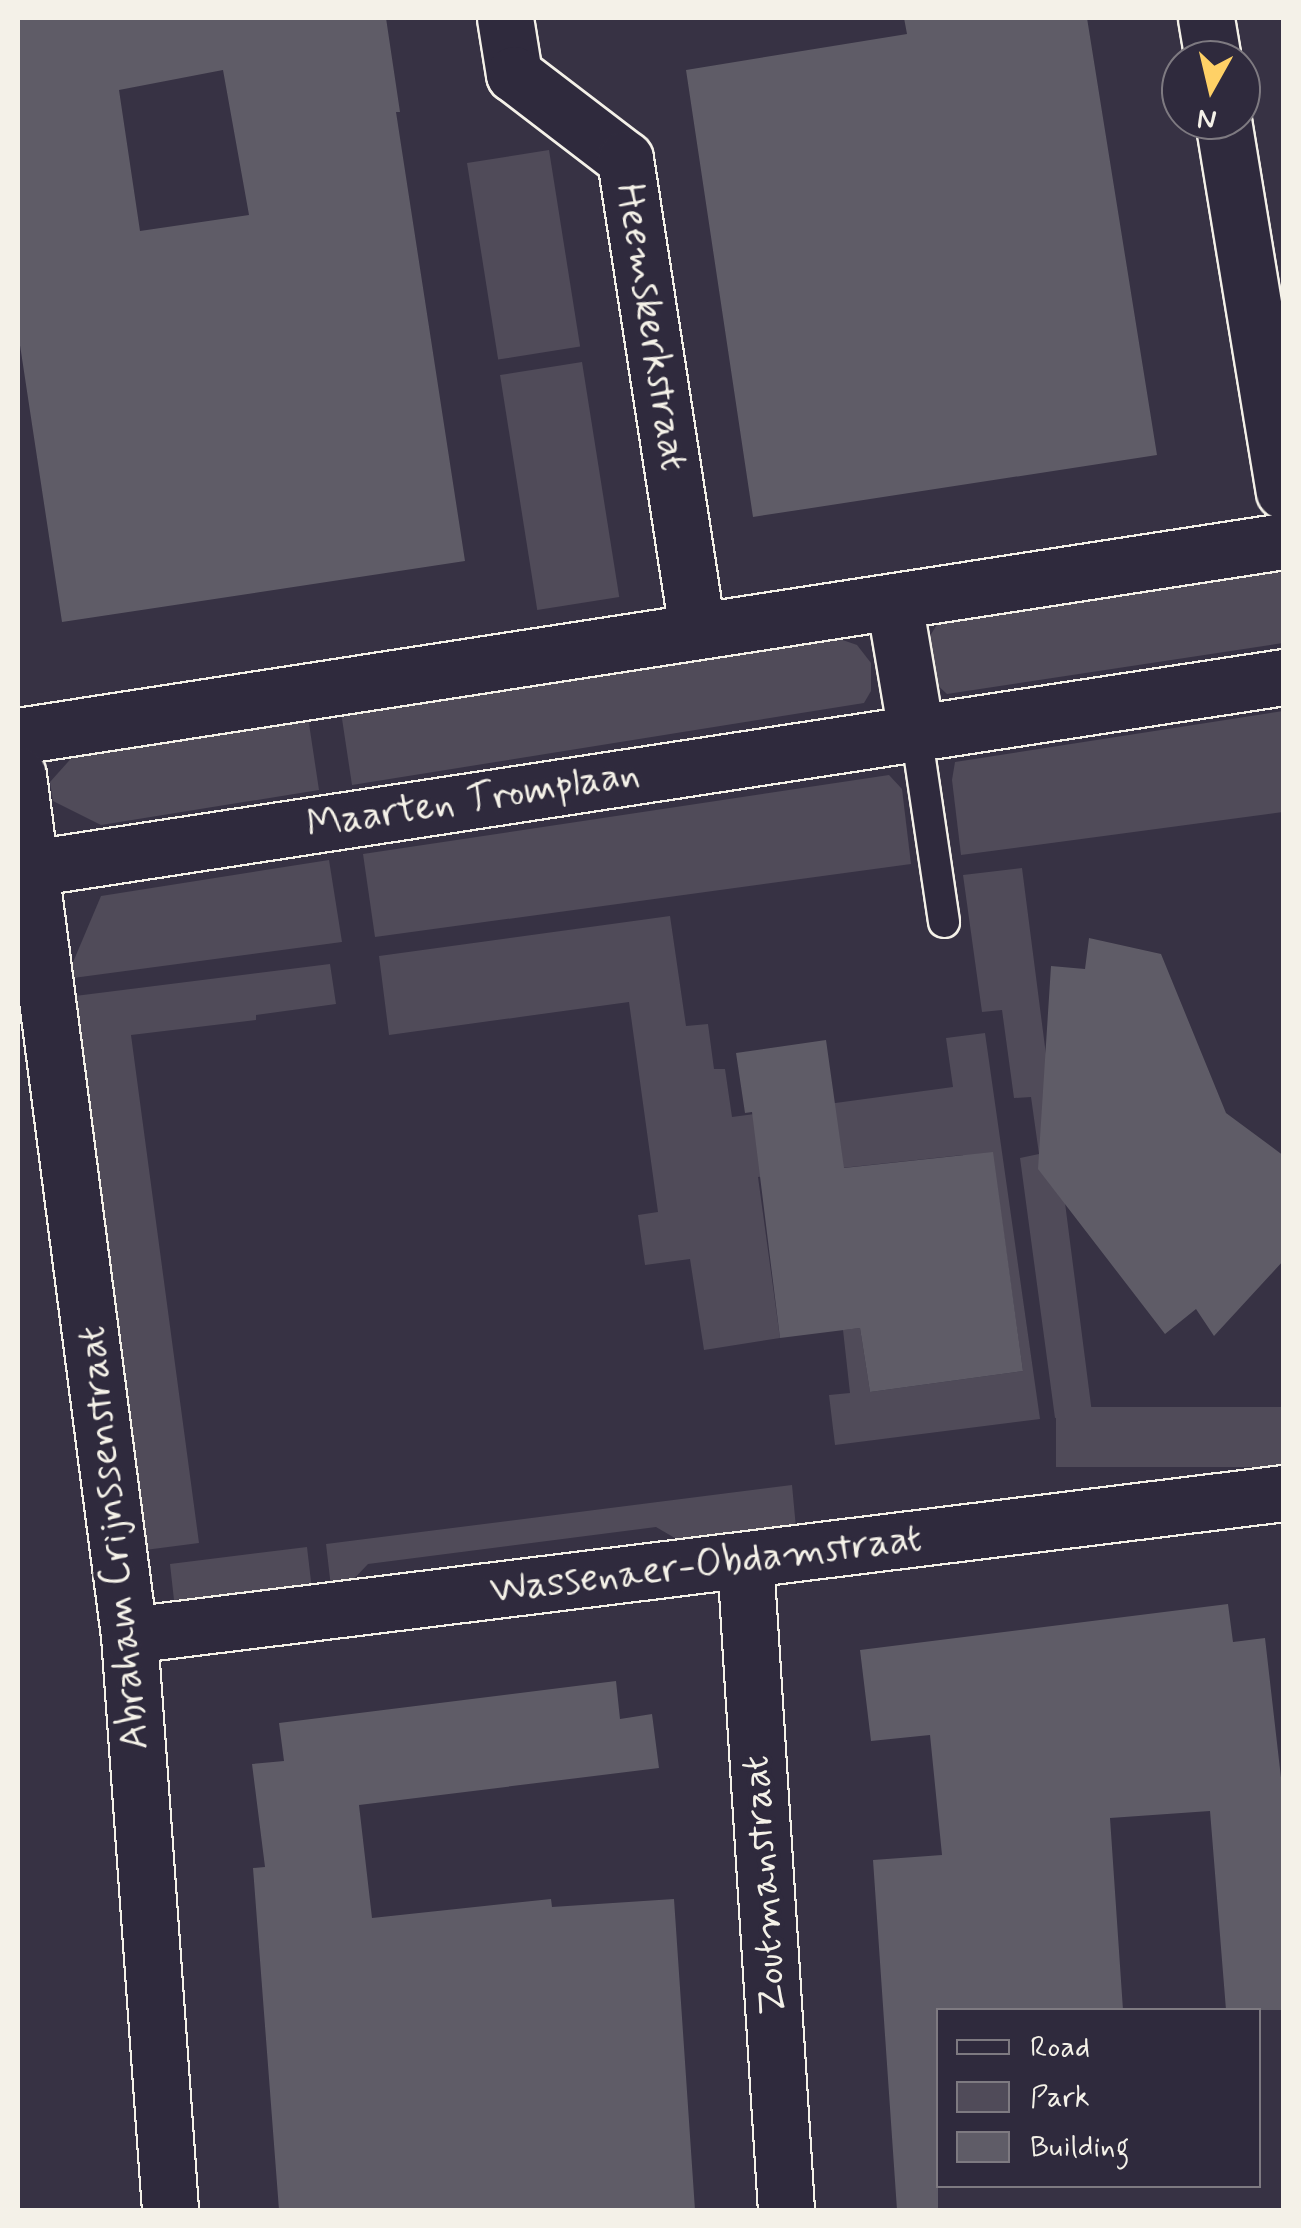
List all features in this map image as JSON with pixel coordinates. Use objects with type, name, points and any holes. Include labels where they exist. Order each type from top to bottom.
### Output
[{"type":"street","name":"Heemskerkstraat","points":[[505,18],[514,74],[625,159],[697,631]]},
{"type":"street","points":[[1226,140],[1284,490]]},
{"type":"street","points":[[18,736],[1284,541]]},
{"type":"street","points":[[894,602],[916,732]]},
{"type":"street","name":"Maarten Tromplaan","points":[[24,869],[1284,676]]},
{"type":"street","points":[[18,775],[24,869]]},
{"type":"street","name":"Abraham Crijnssenstraat","points":[[24,869],[129,1636],[170,2210]]},
{"type":"street","name":"Wassenaer-Obdamstraat","points":[[129,1636],[1284,1493]]},
{"type":"street","name":"Zoutmanstraat","points":[[745,1560],[786,2210]]},
{"type":"lane","points":[[916,732],[944,922]]},
{"type":"green space","points":[[549,150],[580,347],[498,360],[467,163]]},
{"type":"green space","points":[[582,362],[619,597],[537,610],[500,375]]},
{"type":"green space","points":[[1283,566],[1283,643],[947,694],[934,682],[923,647],[938,623],[956,616]]},
{"type":"green space","points":[[834,637],[857,645],[871,663],[871,691],[864,703],[352,785],[341,712]]},
{"type":"green space","points":[[1283,711],[1283,812],[961,855],[952,780],[955,762]]},
{"type":"green space","points":[[308,717],[319,790],[101,825],[53,801],[50,782],[76,753]]},
{"type":"green space","points":[[889,775],[902,789],[911,864],[375,937],[363,854]]},
{"type":"green space","points":[[329,860],[342,942],[73,978],[71,967],[101,896]]},
{"type":"green space","points":[[1022,868],[1092,1413],[1055,1418],[1020,1158],[1039,1154],[1031,1097],[1014,1098],[1002,1010],[982,1012],[963,875]]},
{"type":"green space","points":[[670,916],[686,1026],[708,1024],[714,1069],[725,1069],[732,1117],[953,1087],[946,1038],[985,1033],[1040,1419],[835,1445],[829,1395],[850,1393],[843,1330],[860,1328],[870,1392],[1023,1371],[997,1186],[967,1189],[963,1155],[758,1177],[780,1338],[704,1350],[690,1259],[645,1265],[638,1215],[658,1212],[629,1002],[389,1035],[379,956]]},
{"type":"green space","points":[[330,964],[336,1004],[256,1015],[256,1020],[131,1035],[199,1543],[145,1550],[75,996]]},
{"type":"green space","points":[[1056,1407],[1283,1407],[1283,1467],[1056,1467]]},
{"type":"green space","points":[[792,1485],[796,1528],[680,1541],[656,1527],[368,1564],[349,1584],[331,1587],[326,1544]]},
{"type":"green space","points":[[307,1547],[312,1590],[174,1600],[170,1564]]},
{"type":"building","points":[[18,18],[386,18],[400,112],[396,112],[465,561],[62,622],[18,332]],"holes":[[[223,70],[249,215],[140,231],[119,90]]]},
{"type":"building","points":[[904,18],[1087,18],[1157,455],[753,517],[686,70],[907,34]]},
{"type":"building","points":[[1089,938],[1161,954],[1226,1113],[1284,1156],[1284,1260],[1214,1336],[1196,1309],[1165,1334],[1038,1169],[1051,966],[1085,969]]},
{"type":"building","points":[[826,1040],[844,1168],[993,1152],[1023,1371],[870,1392],[860,1328],[780,1338],[752,1112],[745,1113],[736,1053]]},
{"type":"building","points":[[1228,1604],[1233,1642],[1265,1638],[1284,1804],[1284,2010],[1226,2008],[1210,1811],[1110,1818],[1123,2008],[936,2008],[938,2210],[897,2210],[873,1860],[942,1855],[930,1735],[871,1741],[860,1650]]},
{"type":"building","points":[[616,1681],[620,1719],[652,1714],[659,1768],[359,1805],[372,1918],[551,1899],[552,1907],[674,1899],[695,2210],[279,2210],[253,1868],[265,1867],[252,1764],[284,1761],[279,1723]]}]
